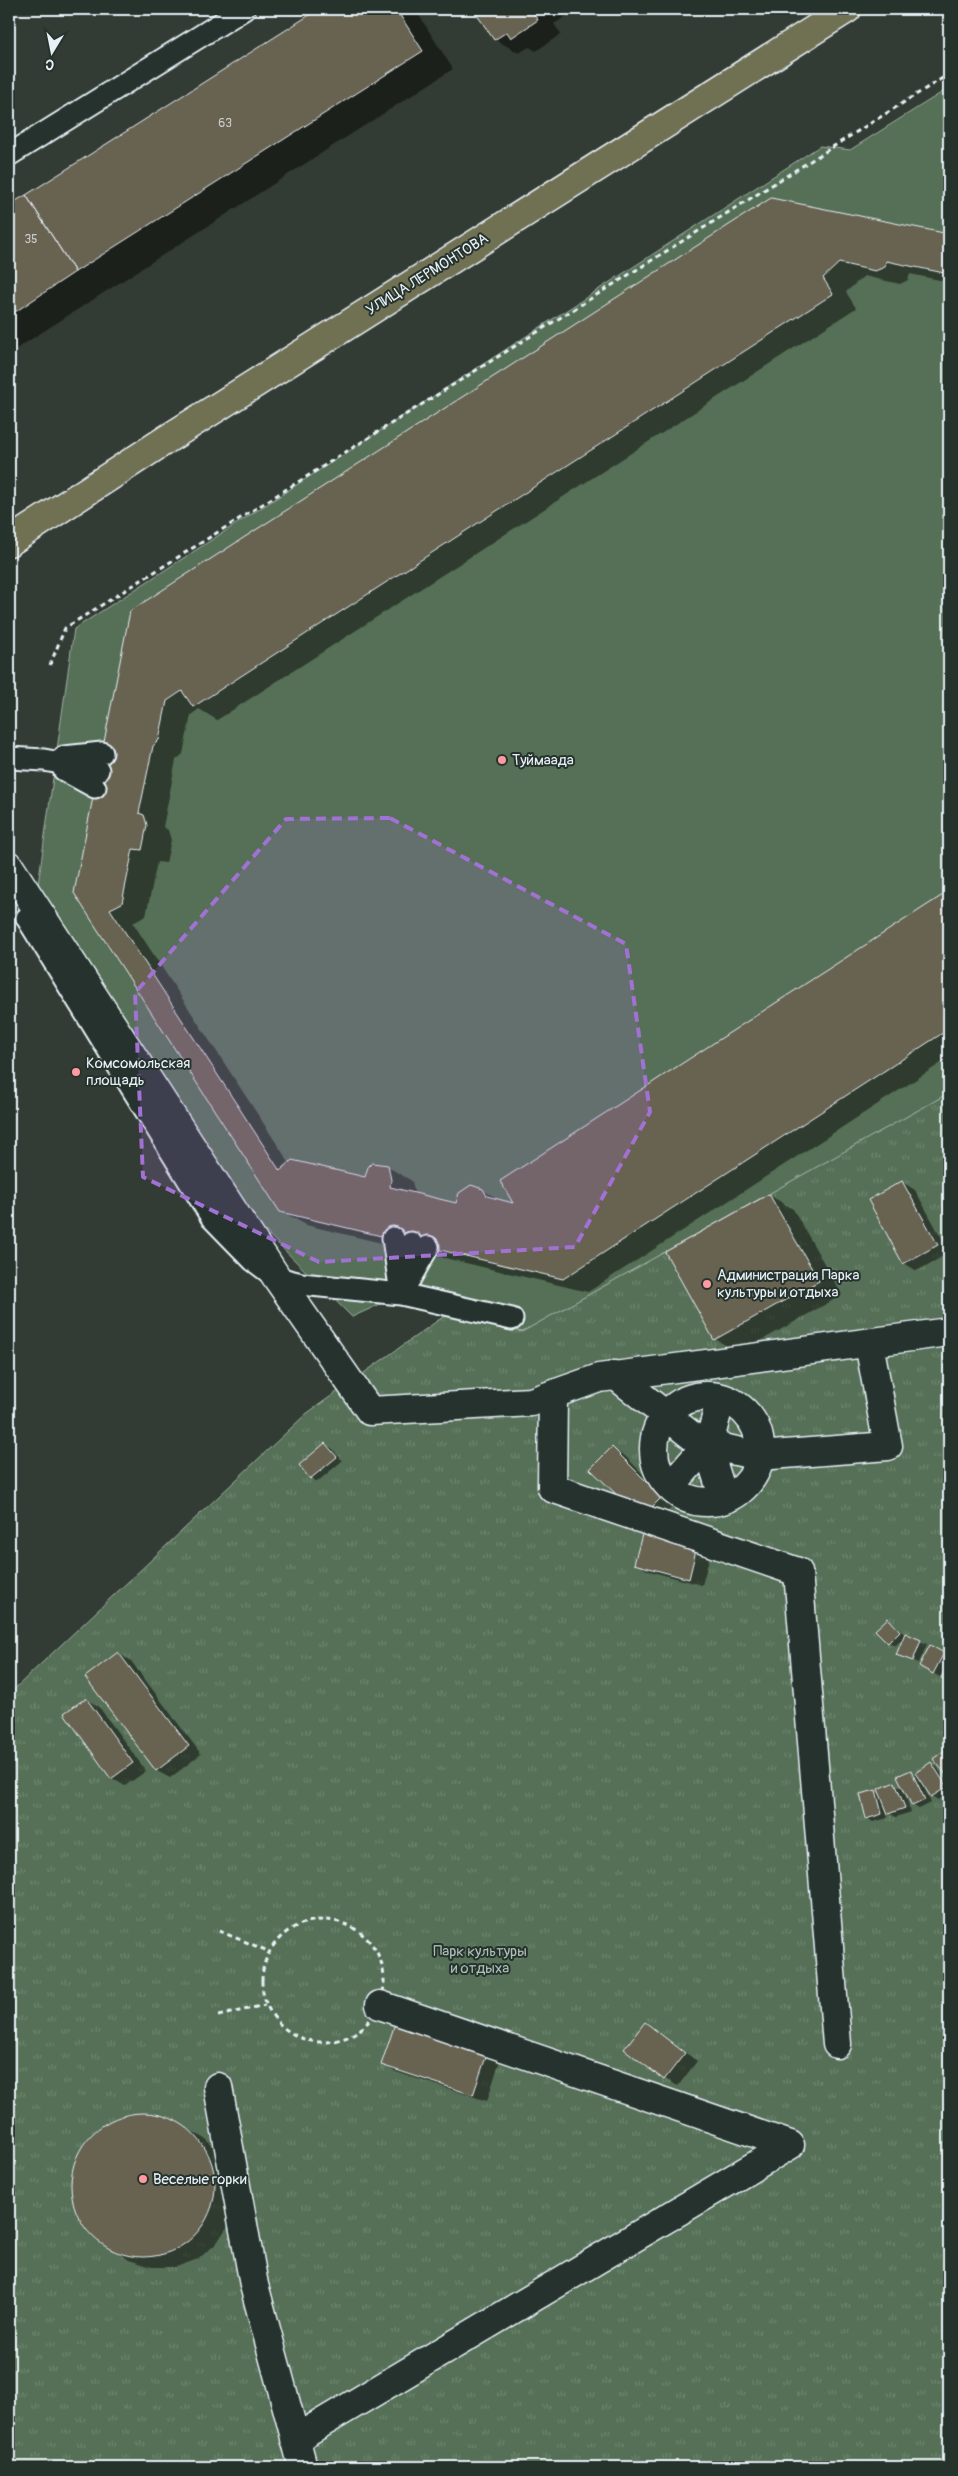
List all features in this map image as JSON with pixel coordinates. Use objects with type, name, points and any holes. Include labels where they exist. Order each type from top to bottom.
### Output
[{"type":"main road","name":"УЛИЦА ЛЕРМОНТОВА","points":[[9,542],[164,441],[847,9]]},
{"type":"street","points":[[9,866],[277,1278],[370,1411],[531,1402],[599,1378],[615,1375],[949,1332]]},
{"type":"street","points":[[615,1375],[707,1447],[759,1456],[888,1446],[869,1343]]},
{"type":"street","points":[[553,1394],[552,1488],[798,1572],[837,2044]]},
{"type":"street","points":[[714,1396],[733,1402],[749,1416],[758,1435],[759,1456],[757,1466],[747,1484],[724,1499],[710,1502],[695,1501],[680,1495],[670,1488],[659,1472],[653,1452],[656,1432],[665,1416],[674,1407],[693,1397],[714,1396]]},
{"type":"street","points":[[670,1488],[707,1447],[721,1398]]},
{"type":"street","points":[[707,1447],[724,1499]]},
{"type":"street","points":[[295,2439],[790,2145],[380,2004]]},
{"type":"street","points":[[218,2087],[254,2286],[303,2467]]},
{"type":"lane","points":[[9,155],[244,9]]},
{"type":"lane","points":[[9,758],[44,760],[98,770],[44,760]]},
{"type":"lane","points":[[9,888],[212,1218],[253,1260],[277,1278],[301,1284],[401,1294],[512,1319]]},
{"type":"lane","points":[[401,1294],[411,1243],[401,1294]]},
{"type":"path","points":[[50,665],[65,628],[949,74]]},
{"type":"path","points":[[334,1920],[363,1934],[381,1960],[384,1992],[380,2004],[370,2021],[344,2039],[312,2042],[283,2029],[265,2005],[262,1970],[268,1952],[275,1941],[301,1923],[334,1920]]},
{"type":"path","points":[[219,1931],[268,1952]]},
{"type":"path","points":[[218,2016],[265,2005]]},
{"type":"highlighted area","points":[[390,818],[626,944],[650,1112],[575,1247],[319,1262],[143,1177],[135,993],[286,819]]},
{"type":"green space","name":"Туймаада","points":[[949,88],[949,1093],[522,1332],[387,1301],[352,1317],[243,1209],[37,892],[74,629],[820,146],[850,150]]},
{"type":"green space","name":"Парк культуры и отдыха","points":[[949,1093],[949,2467],[9,2467],[9,1694],[306,1414],[447,1314],[522,1332]]},
{"type":"building","points":[[319,9],[396,9],[423,51],[75,272],[26,195]]},
{"type":"building","points":[[473,9],[533,9],[531,10],[538,20],[511,38],[507,32],[494,40]]},
{"type":"building","points":[[26,195],[75,272],[9,316],[9,205]]},
{"type":"building","points":[[771,198],[949,234],[949,274],[886,261],[885,267],[875,271],[839,263],[823,278],[833,294],[193,707],[182,691],[167,701],[159,740],[153,746],[139,813],[144,815],[147,825],[142,850],[133,849],[122,903],[110,909],[280,1171],[292,1160],[365,1177],[368,1167],[372,1163],[388,1165],[391,1180],[390,1187],[456,1203],[459,1193],[471,1185],[483,1189],[487,1196],[513,1203],[500,1181],[949,891],[949,1029],[563,1279],[280,1212],[74,893],[130,611]]},
{"type":"building","points":[[902,1181],[938,1245],[903,1264],[868,1200]]},
{"type":"building","points":[[769,1194],[819,1281],[714,1340],[665,1252]]},
{"type":"building","points":[[325,1443],[337,1457],[310,1479],[299,1465]]},
{"type":"building","points":[[612,1447],[662,1497],[641,1518],[590,1469]]},
{"type":"building","points":[[643,1531],[697,1546],[689,1579],[634,1564]]},
{"type":"building","points":[[888,1618],[900,1631],[888,1643],[875,1630]]},
{"type":"building","points":[[905,1633],[921,1640],[913,1661],[896,1655]]},
{"type":"building","points":[[930,1645],[944,1653],[933,1674],[919,1666]]},
{"type":"building","points":[[118,1652],[189,1746],[156,1771],[85,1677]]},
{"type":"building","points":[[949,1665],[949,1683],[941,1678]]},
{"type":"building","points":[[86,1698],[133,1763],[111,1779],[64,1713]]},
{"type":"building","points":[[945,1750],[949,1755],[949,1778],[933,1759]]},
{"type":"building","points":[[931,1762],[947,1787],[931,1797],[915,1773]]},
{"type":"building","points":[[911,1770],[925,1800],[912,1806],[897,1776]]},
{"type":"building","points":[[895,1782],[905,1808],[888,1814],[878,1789]]},
{"type":"building","points":[[876,1790],[882,1814],[866,1819],[860,1794]]},
{"type":"building","points":[[397,2018],[489,2048],[473,2095],[381,2065]]},
{"type":"building","points":[[645,2022],[685,2053],[664,2080],[624,2049]]},
{"type":"building","name":"Веселые горки","points":[[143,2113],[171,2118],[194,2134],[210,2157],[215,2185],[210,2213],[194,2236],[171,2252],[143,2257],[115,2252],[92,2236],[76,2213],[71,2185],[76,2157],[92,2134],[115,2118]]},
{"type":"place","name":"Туймаада","points":[[502,760]]},
{"type":"place","name":"Комсомольская площадь","points":[[76,1072]]},
{"type":"place","name":"Администрация Парка культуры и отдыха","points":[[707,1284]]},
{"type":"place","name":"Веселые горки","points":[[143,2179]]}]
